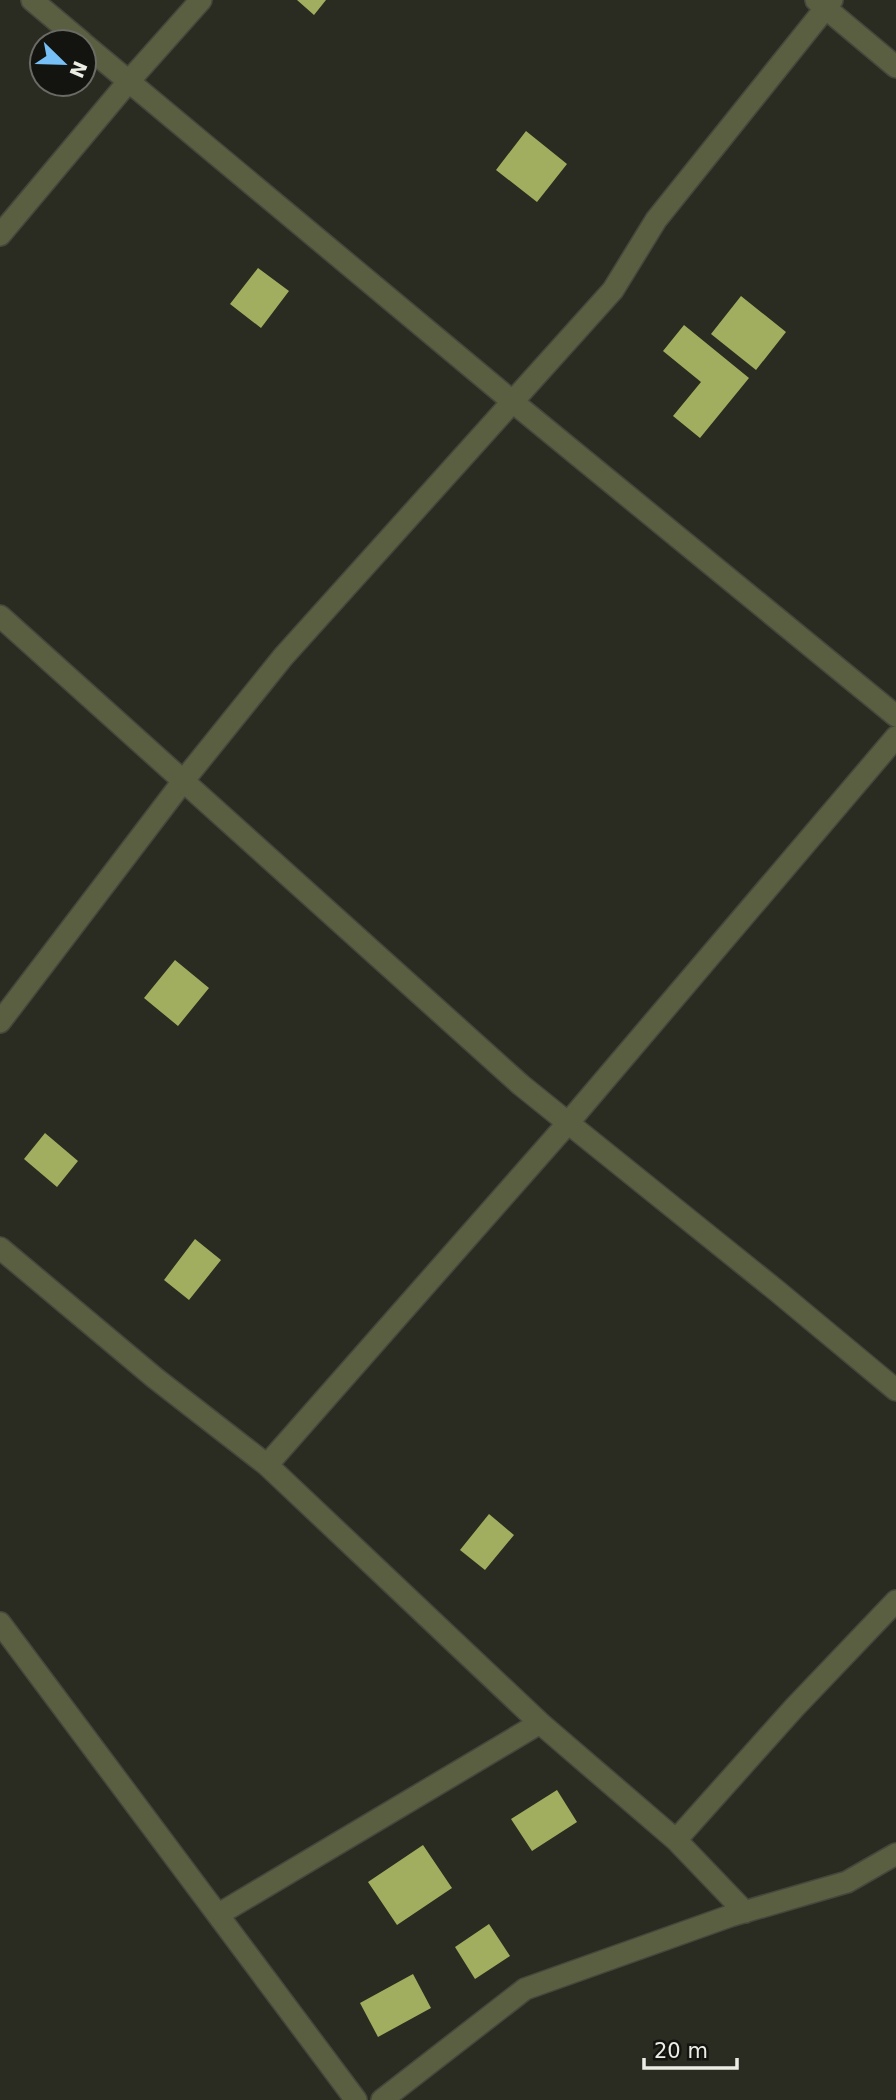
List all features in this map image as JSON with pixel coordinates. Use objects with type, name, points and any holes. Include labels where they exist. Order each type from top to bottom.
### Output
[{"type":"street","points":[[32,0],[65,28]]},
{"type":"street","points":[[0,235],[201,0]]},
{"type":"street","points":[[0,1022],[184,780],[283,657],[613,290],[656,220],[825,3],[896,68]]},
{"type":"street","points":[[98,55],[513,402],[896,716]]},
{"type":"street","points":[[0,616],[521,1085],[896,1390]]},
{"type":"street","points":[[267,1465],[568,1123],[896,737]]},
{"type":"street","points":[[0,1248],[155,1378],[267,1465],[540,1723],[676,1840],[745,1912]]},
{"type":"street","points":[[676,1840],[794,1708],[896,1601]]},
{"type":"street","points":[[0,1623],[356,2100]]},
{"type":"street","points":[[219,1914],[540,1723]]},
{"type":"street","points":[[382,2100],[525,1989],[745,1912],[847,1882],[896,1854]]},
{"type":"building","points":[[297,0],[326,0],[314,15]]},
{"type":"building","points":[[526,131],[567,164],[537,202],[496,170]]},
{"type":"building","points":[[258,268],[289,291],[261,328],[230,304]]},
{"type":"building","points":[[741,296],[786,332],[756,370],[711,334]]},
{"type":"building","points":[[684,325],[749,378],[700,438],[673,416],[701,382],[663,351]]},
{"type":"building","points":[[175,960],[209,988],[178,1026],[144,998]]},
{"type":"building","points":[[45,1133],[78,1161],[57,1187],[24,1159]]},
{"type":"building","points":[[195,1239],[221,1260],[189,1300],[164,1280]]},
{"type":"building","points":[[489,1514],[514,1535],[485,1570],[460,1550]]},
{"type":"building","points":[[557,1790],[577,1822],[532,1851],[511,1819]]},
{"type":"building","points":[[423,1845],[452,1888],[397,1925],[368,1882]]},
{"type":"building","points":[[489,1924],[510,1956],[475,1979],[455,1947]]},
{"type":"building","points":[[413,1974],[431,2008],[378,2037],[360,2003]]}]
